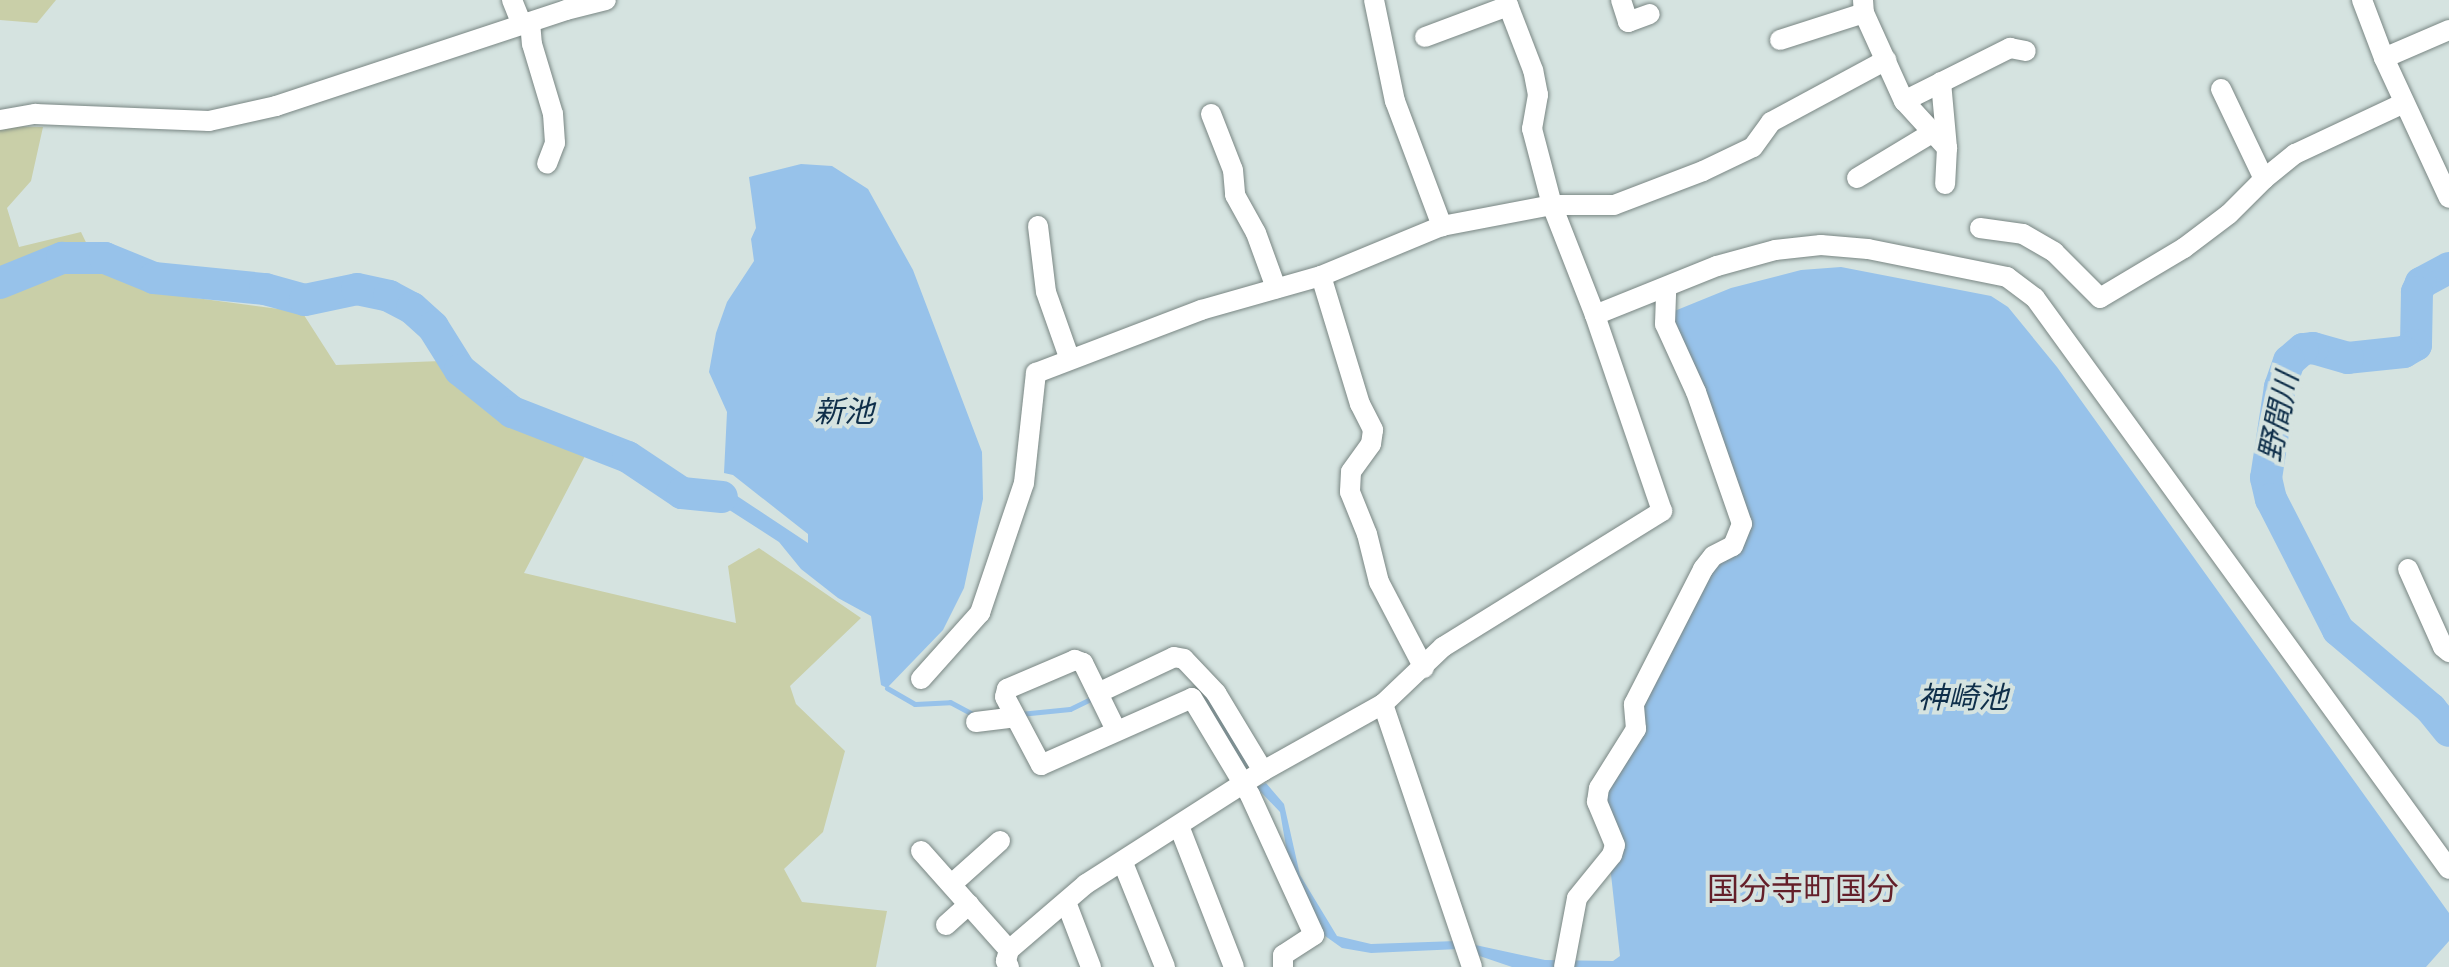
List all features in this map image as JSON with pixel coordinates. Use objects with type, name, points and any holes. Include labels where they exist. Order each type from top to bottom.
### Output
[{"type":"street","points":[[512,0],[526,23],[553,114],[555,143],[547,164]]},
{"type":"street","points":[[0,120],[35,114],[209,121],[276,106],[526,23],[606,0]]},
{"type":"street","points":[[1374,0],[1395,101],[1442,226]]},
{"type":"street","points":[[1621,0],[1628,22],[1650,14]]},
{"type":"street","points":[[2362,0],[2384,58],[2449,198]]},
{"type":"street","points":[[921,851],[953,883],[1009,958],[1086,884],[1254,777],[1383,704],[1443,647],[1662,511],[1595,315],[1552,205],[1532,129],[1538,95],[1533,70],[1507,3],[1425,37]]},
{"type":"street","points":[[1780,40],[1864,7],[1904,101],[1940,141]]},
{"type":"street","points":[[2384,58],[2449,30]]},
{"type":"street","points":[[1904,101],[2010,48],[2026,51]]},
{"type":"street","points":[[921,679],[980,613],[1024,483],[1036,373],[1069,357],[1201,310],[1321,276],[1442,226],[1552,205],[1614,205],[1703,171],[1753,147],[1771,122],[1886,60]]},
{"type":"street","points":[[1941,82],[1940,141],[1945,184]]},
{"type":"street","points":[[2221,89],[2264,179]]},
{"type":"street","points":[[1980,228],[2023,234],[2054,252],[2100,298],[2184,248],[2229,214],[2295,154],[2404,103]]},
{"type":"street","points":[[1211,114],[1233,170],[1235,195],[1256,233],[1276,288]]},
{"type":"street","points":[[1857,178],[1940,141]]},
{"type":"street","points":[[1038,226],[1038,250],[1046,292],[1069,357]]},
{"type":"street","points":[[1595,315],[1666,289],[1673,281],[1717,266],[1775,250],[1821,245],[1868,249],[2007,277],[2022,286],[2449,869]]},
{"type":"street","points":[[1321,276],[1360,404],[1373,430],[1371,444],[1351,472],[1350,492],[1367,534],[1379,582],[1424,668]]},
{"type":"street","points":[[1565,961],[1577,898],[1612,855],[1615,845],[1597,802],[1599,788],[1636,729],[1634,704],[1703,569],[1713,556],[1733,546],[1742,524],[1696,392],[1665,324],[1666,289]]},
{"type":"street","points":[[2408,569],[2443,647],[2449,652]]},
{"type":"street","points":[[1098,693],[1174,657],[1184,659],[1216,693],[1254,777],[1314,935],[1283,955],[1283,967]]},
{"type":"street","points":[[1116,730],[1083,663],[1075,660],[1007,689],[1005,697],[1041,765],[1192,698],[1254,777]]},
{"type":"street","points":[[1383,704],[1469,955]]},
{"type":"street","points":[[976,722],[1015,717]]},
{"type":"street","points":[[1179,826],[1234,967]]},
{"type":"street","points":[[953,883],[1000,841]]},
{"type":"street","points":[[1123,863],[1165,967]]},
{"type":"street","points":[[1066,902],[1091,967]]},
{"type":"street","points":[[946,925],[969,904]]},
{"type":"green space","points":[[0,0],[56,0],[37,23],[0,20]]},
{"type":"green space","points":[[0,126],[43,127],[31,181],[7,208],[19,247],[81,232],[97,265],[166,294],[302,312],[336,365],[441,361],[471,398],[585,456],[524,573],[736,623],[728,566],[759,548],[861,618],[790,686],[796,704],[845,751],[823,832],[784,869],[802,902],[887,911],[876,967],[0,967]]},
{"type":"water","name":"新池","points":[[801,164],[832,166],[868,189],[913,270],[982,452],[983,499],[964,588],[943,630],[887,688],[881,685],[871,616],[838,598],[801,569],[779,542],[720,504],[725,488],[808,543],[808,534],[733,475],[724,473],[727,412],[709,372],[716,333],[727,302],[754,261],[751,239],[756,228],[749,177]]},
{"type":"water","name":"神崎池","points":[[1841,267],[1991,296],[2008,307],[2057,367],[2449,913],[2449,941],[2426,967],[1512,967],[1459,949],[1371,953],[1342,948],[1321,933],[1288,858],[1280,812],[1256,787],[1266,783],[1284,804],[1300,875],[1337,936],[1371,944],[1457,941],[1545,960],[1613,961],[1620,956],[1603,802],[1639,707],[1708,572],[1744,543],[1674,334],[1672,312],[1731,288],[1801,270]]},
{"type":"waterway","points":[[0,283],[62,258],[105,258],[154,278],[265,289],[305,300],[357,289],[389,296],[412,308],[433,327],[460,370],[512,412],[628,457],[682,493],[722,497]]},
{"type":"waterway","name":"野間川","points":[[2449,268],[2421,283],[2417,292],[2416,345],[2404,352],[2348,358],[2313,348],[2303,349],[2289,361],[2280,387],[2266,478],[2271,499],[2338,630],[2431,709],[2449,731]]},
{"type":"waterway","points":[[887,688],[915,704],[950,702],[974,715]]},
{"type":"waterway","points":[[1200,689],[1251,773]]},
{"type":"waterway","points":[[1020,714],[1070,709],[1095,697]]},
{"type":"district","name":"国分寺町国分","points":[[1803,889]]}]
